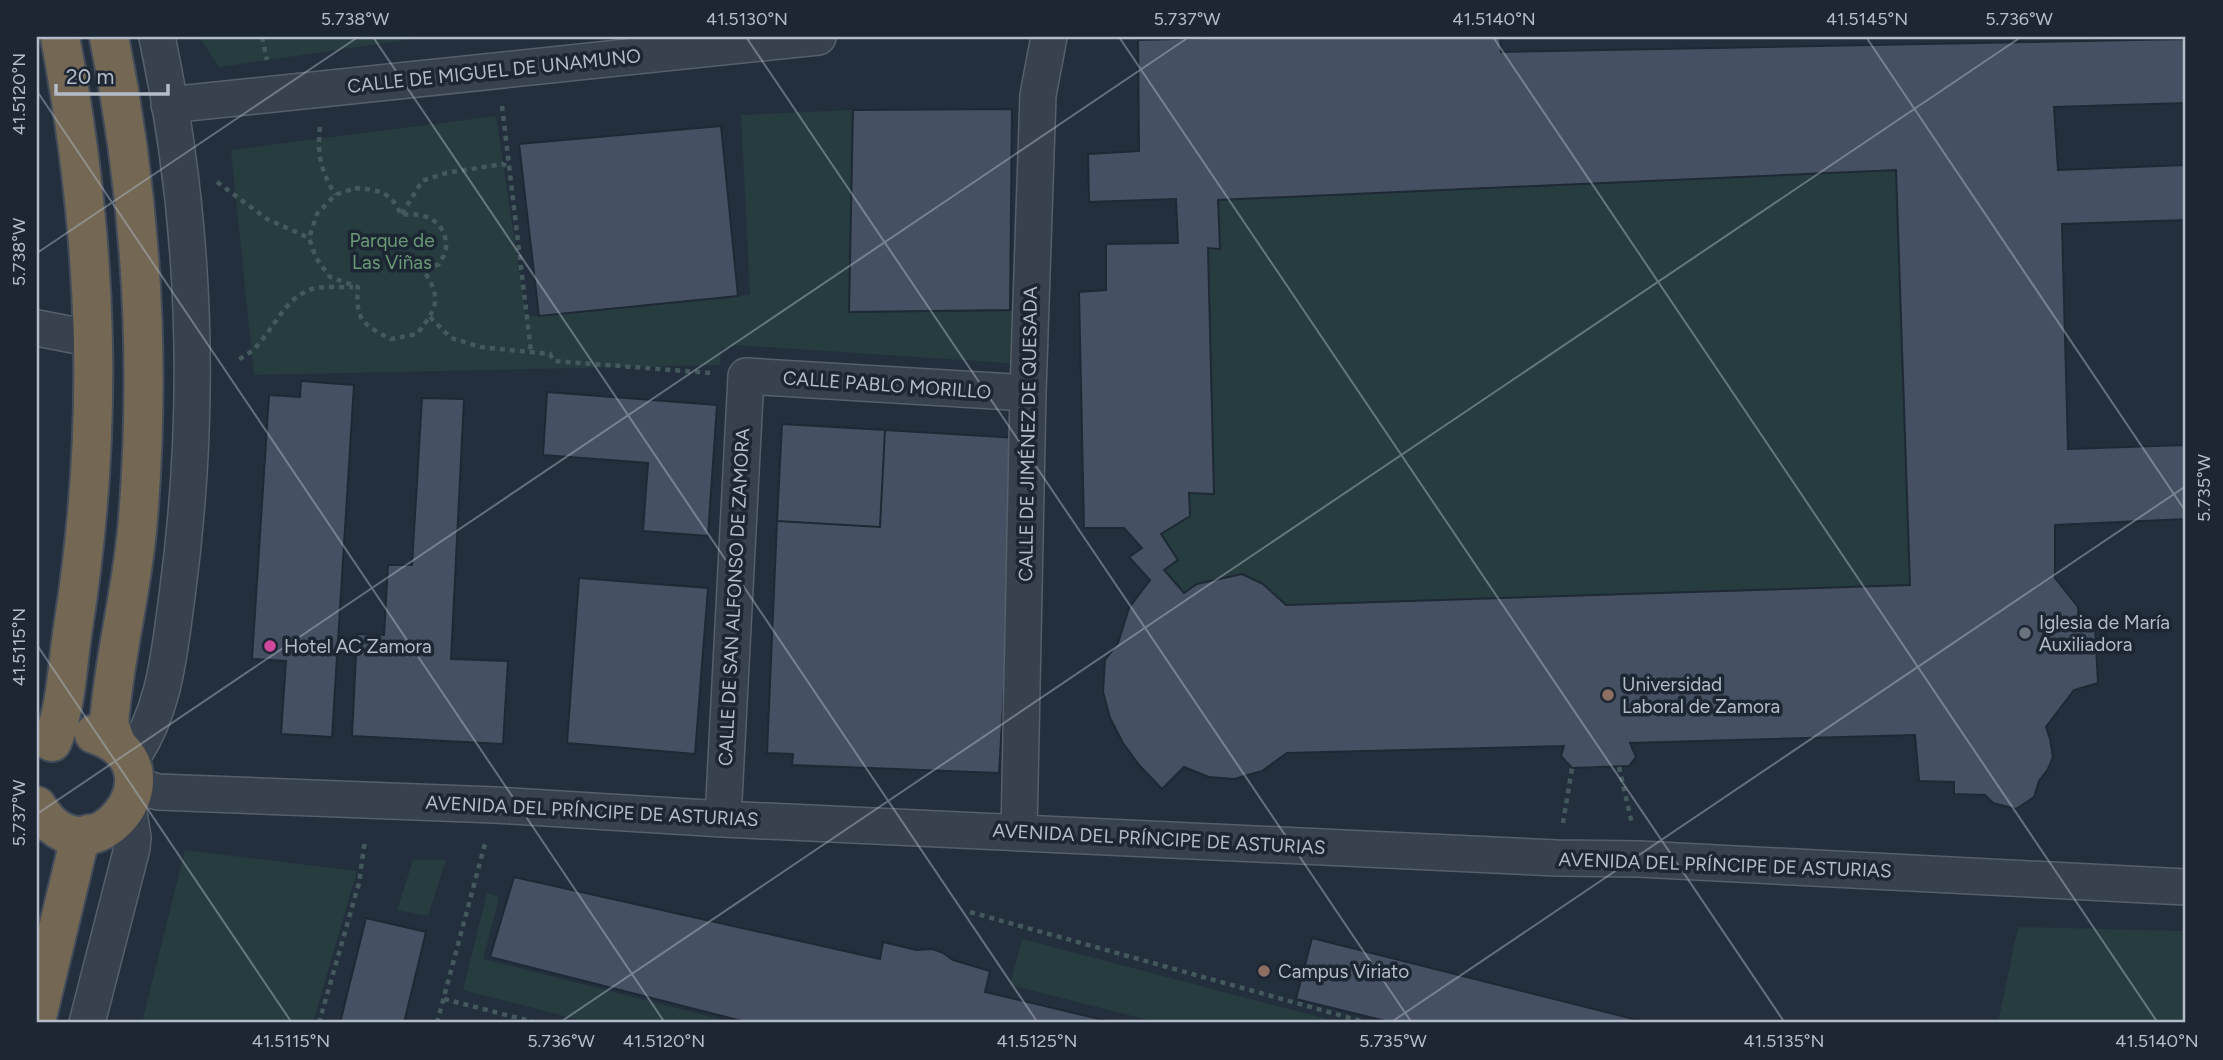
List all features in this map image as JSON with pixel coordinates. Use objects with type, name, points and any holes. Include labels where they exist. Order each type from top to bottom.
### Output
[{"type":"highway","points":[[45,751],[59,725],[64,696],[86,535],[92,459],[94,339],[85,191],[60,37]]},
{"type":"highway","points":[[37,814],[60,829],[74,834],[105,830],[118,821],[127,774],[109,724],[138,520],[144,352],[134,198],[109,37]]},
{"type":"highway","points":[[45,751],[78,732],[92,733],[105,737],[127,774]]},
{"type":"highway","points":[[37,1017],[77,850],[80,842],[89,834]]},
{"type":"street","points":[[87,1023],[132,848],[127,774],[151,727],[163,682],[178,585],[189,478],[192,371],[188,267],[181,185],[157,37]]},
{"type":"street","name":"CALLE DE MIGUEL DE UNAMUNO","points":[[169,105],[818,37]]},
{"type":"street","name":"CALLE DE JIMÉNEZ DE QUESADA","points":[[1019,833],[1028,393],[1038,95],[1049,37]]},
{"type":"street","points":[[37,328],[94,339]]},
{"type":"street","name":"CALLE PABLO MORILLO","points":[[746,376],[1028,393]]},
{"type":"street","name":"CALLE DE SAN ALFONSO DE ZAMORA","points":[[723,819],[746,376]]},
{"type":"street","name":"AVENIDA DEL PRÍNCIPE DE ASTURIAS","points":[[127,774],[144,788],[158,792],[495,805],[723,819],[1557,858],[1639,859],[2186,887]]},
{"type":"path","points":[[262,37],[268,64]]},
{"type":"path","points":[[499,71],[531,352]]},
{"type":"path","points":[[320,126],[317,154],[322,171],[335,195]]},
{"type":"path","points":[[401,215],[422,181],[446,173],[503,163],[509,168]]},
{"type":"path","points":[[226,188],[267,219],[309,238]]},
{"type":"path","points":[[358,287],[330,277],[316,258],[309,238],[317,214],[335,195],[355,188],[377,190],[395,200],[401,215]]},
{"type":"path","points":[[358,287],[356,306],[366,326],[391,340],[417,334],[435,310],[433,285],[424,271],[439,264],[446,249],[442,229],[428,215],[401,215]]},
{"type":"path","points":[[240,359],[252,353],[290,303],[310,289],[358,287]]},
{"type":"path","points":[[430,317],[451,338],[481,347],[550,354],[554,361],[746,376]]},
{"type":"path","points":[[1619,767],[1639,859]]},
{"type":"path","points":[[1557,858],[1572,768]]},
{"type":"path","points":[[437,1023],[495,805]]},
{"type":"path","points":[[319,1023],[359,883],[365,839]]},
{"type":"path","points":[[970,912],[1368,1023]]},
{"type":"path","points":[[444,999],[538,1023]]},
{"type":"green space","points":[[199,37],[426,37],[219,67]]},
{"type":"green space","name":"Parque de Las Viñas","points":[[853,110],[849,312],[1024,311],[1021,364],[735,345],[721,349],[720,365],[254,375],[231,150],[496,116],[526,317],[750,295],[741,115]]},
{"type":"green space","points":[[1896,170],[1910,585],[1286,605],[1263,584],[1242,574],[1197,584],[1184,593],[1164,570],[1161,534],[1189,493],[1208,248],[1220,249],[1218,200]]},
{"type":"green space","points":[[185,850],[357,871],[313,1023],[142,1023]]},
{"type":"green space","points":[[413,860],[446,860],[428,916],[397,910]]},
{"type":"green space","points":[[487,893],[499,897],[483,959],[735,1023],[591,1023],[463,990]]},
{"type":"green space","points":[[2018,927],[2186,931],[2186,1023],[1998,1023]]},
{"type":"green space","points":[[1022,939],[1342,1023],[1160,1023],[1010,985]]},
{"type":"building","points":[[1246,37],[1500,37],[1501,52],[2186,39],[2186,103],[2054,107],[2058,170],[2186,165],[2186,220],[2062,224],[2068,449],[2186,445],[2186,519],[2055,525],[2055,578],[2078,607],[2079,628],[2095,627],[2098,683],[2074,690],[2046,727],[2053,757],[2039,781],[2034,797],[2016,809],[1993,803],[1985,795],[1954,794],[1954,782],[1919,781],[1915,735],[1630,743],[1636,757],[1629,766],[1572,768],[1561,756],[1564,746],[1287,753],[1262,771],[1234,779],[1209,777],[1184,767],[1162,789],[1123,743],[1110,718],[1103,692],[1105,660],[1118,643],[1129,608],[1150,580],[1129,557],[1142,548],[1124,528],[1084,528],[1079,292],[1106,290],[1106,244],[1178,243],[1176,199],[1089,202],[1088,154],[1139,151],[1138,40]],"holes":[[[1896,170],[1910,585],[1286,605],[1263,584],[1242,574],[1197,584],[1184,593],[1164,570],[1178,560],[1161,534],[1190,516],[1189,493],[1214,494],[1208,248],[1220,249],[1218,200]]]},
{"type":"building","points":[[1012,109],[1010,310],[849,312],[853,110]]},
{"type":"building","points":[[721,126],[738,296],[539,316],[519,144]]},
{"type":"building","points":[[301,381],[354,385],[332,737],[281,734],[286,661],[252,659],[269,395],[300,397]]},
{"type":"building","points":[[547,392],[717,405],[708,536],[643,531],[648,463],[543,455]]},
{"type":"building","points":[[422,398],[464,399],[451,659],[508,661],[503,744],[352,736],[357,634],[384,635],[388,565],[412,565]]},
{"type":"building","points":[[782,424],[885,430],[880,527],[777,521]]},
{"type":"building","points":[[885,430],[1019,438],[999,773],[792,765],[793,754],[767,753],[777,521],[880,527]]},
{"type":"building","points":[[579,578],[708,588],[695,754],[567,743]]},
{"type":"building","points":[[514,877],[880,959],[883,942],[916,950],[933,949],[953,960],[990,971],[985,992],[1116,1023],[750,1023],[490,957]]},
{"type":"building","points":[[366,918],[426,932],[404,1023],[340,1023]]},
{"type":"building","points":[[1312,938],[1649,1023],[1394,1023],[1296,999]]},
{"type":"place","name":"Iglesia de María Auxiliadora","points":[[2025,633]]},
{"type":"place","name":"Hotel AC Zamora","points":[[270,646]]},
{"type":"place","name":"Universidad Laboral de Zamora","points":[[1608,695]]},
{"type":"place","name":"Campus Viriato","points":[[1264,971]]}]
